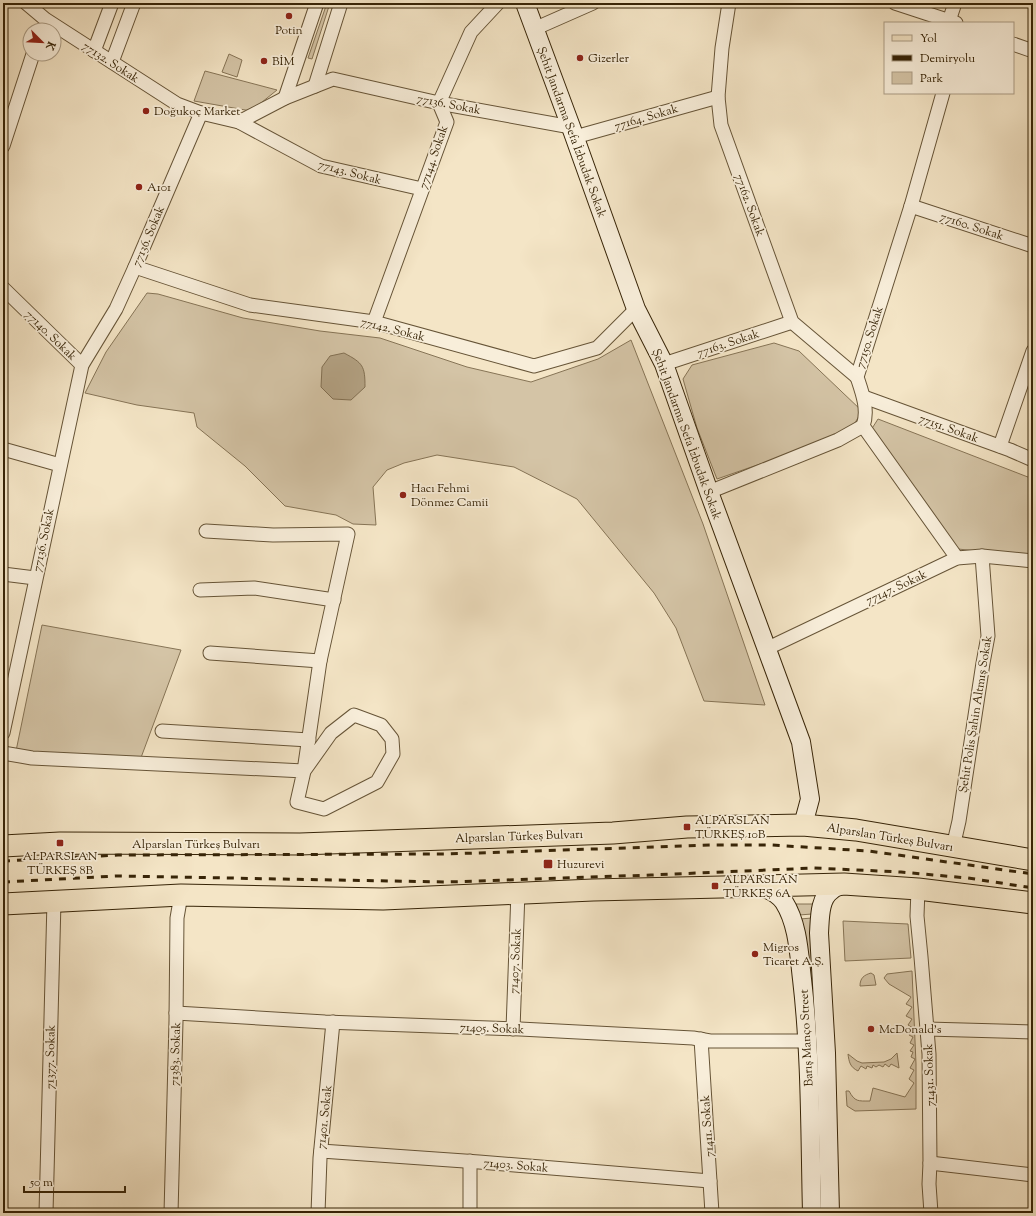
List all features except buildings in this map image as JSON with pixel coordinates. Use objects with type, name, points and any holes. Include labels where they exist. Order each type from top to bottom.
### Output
[{"type":"main road","name":"Şehit Jandarma Sefa İzbudak Sokak","points":[[525,3],[636,309],[664,364],[709,492],[801,742],[810,799],[803,825]]},
{"type":"main road","name":"Alparslan Türkeş Bulvarı","points":[[3,846],[60,843],[300,844],[613,833],[687,827],[803,825],[856,830],[1033,860]]},
{"type":"main road","points":[[3,904],[180,895],[383,899],[518,892],[844,884],[918,889],[1033,903]]},
{"type":"main road","name":"Barış Manço Street","points":[[830,1213],[826,1053],[819,933],[823,903],[830,890],[844,884]]},
{"type":"main road","name":"Barış Manço Street","points":[[752,886],[770,890],[781,898],[792,918],[796,935],[801,964],[807,1041],[812,1213]]},
{"type":"street","name":"77132. Sokak","points":[[26,3],[41,22]]},
{"type":"street","points":[[94,51],[112,3]]},
{"type":"street","points":[[112,62],[134,3]]},
{"type":"street","points":[[285,98],[317,3]]},
{"type":"street","points":[[315,86],[341,3]]},
{"type":"street","points":[[439,103],[471,32],[498,3]]},
{"type":"street","points":[[534,29],[593,3]]},
{"type":"street","name":"77162. Sokak","points":[[729,3],[722,48],[718,97],[721,125],[792,322]]},
{"type":"street","points":[[895,3],[953,22],[955,3]]},
{"type":"street","name":"77132. Sokak","points":[[62,34],[94,51],[178,104],[201,112]]},
{"type":"street","points":[[1014,44],[1033,51]]},
{"type":"street","points":[[3,146],[30,62]]},
{"type":"street","name":"77136. Sokak","points":[[239,122],[285,98],[333,79],[573,132]]},
{"type":"street","name":"77150. Sokak","points":[[863,426],[865,421],[864,397],[857,376],[911,206],[943,94]]},
{"type":"street","name":"77164. Sokak","points":[[573,132],[718,97]]},
{"type":"street","name":"77144. Sokak","points":[[374,322],[447,122],[439,103]]},
{"type":"street","points":[[201,112],[239,122]]},
{"type":"street","name":"77136. Sokak","points":[[3,733],[6,708],[82,365],[116,309],[201,112]]},
{"type":"street","name":"77143. Sokak","points":[[239,122],[322,166],[422,189]]},
{"type":"street","name":"77160. Sokak","points":[[911,206],[1033,246]]},
{"type":"street","name":"77142. Sokak","points":[[135,267],[250,305],[374,322],[534,366],[597,348],[636,309]]},
{"type":"street","name":"77140. Sokak","points":[[3,288],[82,365]]},
{"type":"street","points":[[792,322],[857,376]]},
{"type":"street","name":"77163. Sokak","points":[[664,364],[792,322]]},
{"type":"street","points":[[1000,446],[1033,351]]},
{"type":"street","name":"77151. Sokak","points":[[864,397],[1000,446],[1033,460]]},
{"type":"street","points":[[709,492],[838,440],[863,426],[958,558]]},
{"type":"street","points":[[3,449],[60,464]]},
{"type":"street","points":[[206,531],[273,535],[348,534],[320,661],[304,771],[297,802],[324,809],[376,782],[393,754],[392,739],[381,725],[354,715],[331,733],[304,771]]},
{"type":"street","name":"77147. Sokak","points":[[766,649],[958,558],[982,556],[1033,561]]},
{"type":"street","name":"Şehit Polis Şahin Altmış Sokak","points":[[953,847],[959,821],[988,636],[982,556]]},
{"type":"street","points":[[3,574],[35,578]]},
{"type":"street","points":[[200,590],[254,588],[334,600]]},
{"type":"street","points":[[210,653],[320,661]]},
{"type":"street","points":[[162,731],[308,740]]},
{"type":"street","points":[[3,753],[32,758],[304,771]]},
{"type":"street","name":"71431. Sokak","points":[[918,889],[917,916],[929,1054],[929,1184],[931,1213]]},
{"type":"street","name":"71407. Sokak","points":[[513,1029],[518,892]]},
{"type":"street","name":"71383. Sokak","points":[[171,1213],[177,918],[180,895]]},
{"type":"street","name":"71377. Sokak","points":[[46,1213],[54,901]]},
{"type":"street","name":"71405. Sokak","points":[[176,1013],[334,1022],[513,1029],[710,1041],[807,1041]]},
{"type":"street","name":"71401. Sokak","points":[[318,1213],[321,1151],[334,1022]]},
{"type":"street","points":[[927,1029],[1033,1032]]},
{"type":"street","name":"71411. Sokak","points":[[701,1040],[712,1213]]},
{"type":"street","name":"71403. Sokak","points":[[321,1151],[470,1161],[710,1181]]},
{"type":"street","points":[[470,1161],[470,1213]]},
{"type":"street","points":[[930,1163],[1033,1175]]},
{"type":"green space","points":[[327,3],[330,3],[312,59],[308,58]]},
{"type":"green space","points":[[229,54],[242,60],[237,77],[222,72]]},
{"type":"green space","points":[[205,71],[277,90],[251,111],[194,101]]},
{"type":"green space","points":[[147,293],[158,294],[243,318],[320,331],[380,338],[467,367],[531,382],[598,359],[631,340],[703,524],[765,705],[704,701],[676,628],[654,593],[577,499],[514,467],[437,455],[404,463],[387,470],[373,487],[376,525],[353,524],[336,515],[285,506],[245,466],[197,427],[194,413],[137,405],[85,393],[106,352]]},
{"type":"green space","points":[[774,343],[799,351],[862,411],[849,433],[717,479],[697,428],[683,379],[692,365]]},
{"type":"green space","points":[[878,419],[1033,479],[1033,557],[958,549],[871,430]]},
{"type":"green space","points":[[42,625],[181,650],[139,763],[16,751]]},
{"type":"green space","points":[[796,904],[814,904],[812,914],[799,915]]},
{"type":"green space","points":[[812,918],[819,1051],[815,1052],[800,919]]},
{"type":"green space","points":[[843,921],[908,924],[911,958],[845,961]]},
{"type":"green space","points":[[912,971],[916,1064],[916,1109],[855,1111],[847,1106],[846,1091],[849,1091],[855,1099],[860,1101],[870,1101],[873,1088],[905,1097],[914,1083],[909,1079],[914,1070],[910,1068],[915,1059],[911,1057],[913,1052],[910,1051],[914,1045],[910,1043],[913,1037],[909,1035],[913,1028],[908,1025],[912,1019],[906,1016],[912,1007],[906,1004],[911,997],[889,984],[884,978],[887,974]]},
{"type":"green space","points":[[871,973],[874,975],[876,985],[860,986],[863,977]]},
{"type":"green space","points":[[897,1053],[899,1068],[891,1064],[889,1067],[885,1064],[883,1067],[879,1065],[876,1067],[873,1065],[872,1068],[867,1066],[866,1069],[861,1066],[858,1071],[850,1064],[848,1054],[862,1063],[884,1062],[891,1059]]},
{"type":"shaded area","points":[[344,353],[362,366],[364,374],[365,387],[351,400],[333,399],[321,387],[322,367],[330,356]]},
{"type":"railway","points":[[3,861],[118,855],[446,854],[713,845],[771,845],[869,851],[1033,874]]},
{"type":"railway","points":[[3,882],[117,876],[447,882],[814,868],[901,872],[968,878],[1033,888]]},
{"type":"place","name":"Potin","points":[[289,16]]},
{"type":"place","name":"Gizerler","points":[[580,58]]},
{"type":"place","name":"BİM","points":[[264,61]]},
{"type":"place","name":"Doğukoç Market","points":[[146,111]]},
{"type":"place","name":"A101","points":[[139,187]]},
{"type":"place","name":"Hacı Fehmi Dönmez Camii","points":[[403,495]]},
{"type":"place","name":"ALPARSLAN TÜRKEŞ 10B","points":[[687,827]]},
{"type":"place","name":"ALPARSLAN TÜRKEŞ 8B","points":[[60,843]]},
{"type":"place","name":"Huzurevi","points":[[548,864]]},
{"type":"place","name":"ALPARSLAN TÜRKEŞ 6A","points":[[715,886]]},
{"type":"place","name":"Migros Ticaret A.Ş.","points":[[755,954]]},
{"type":"place","name":"McDonald's","points":[[871,1029]]}]
